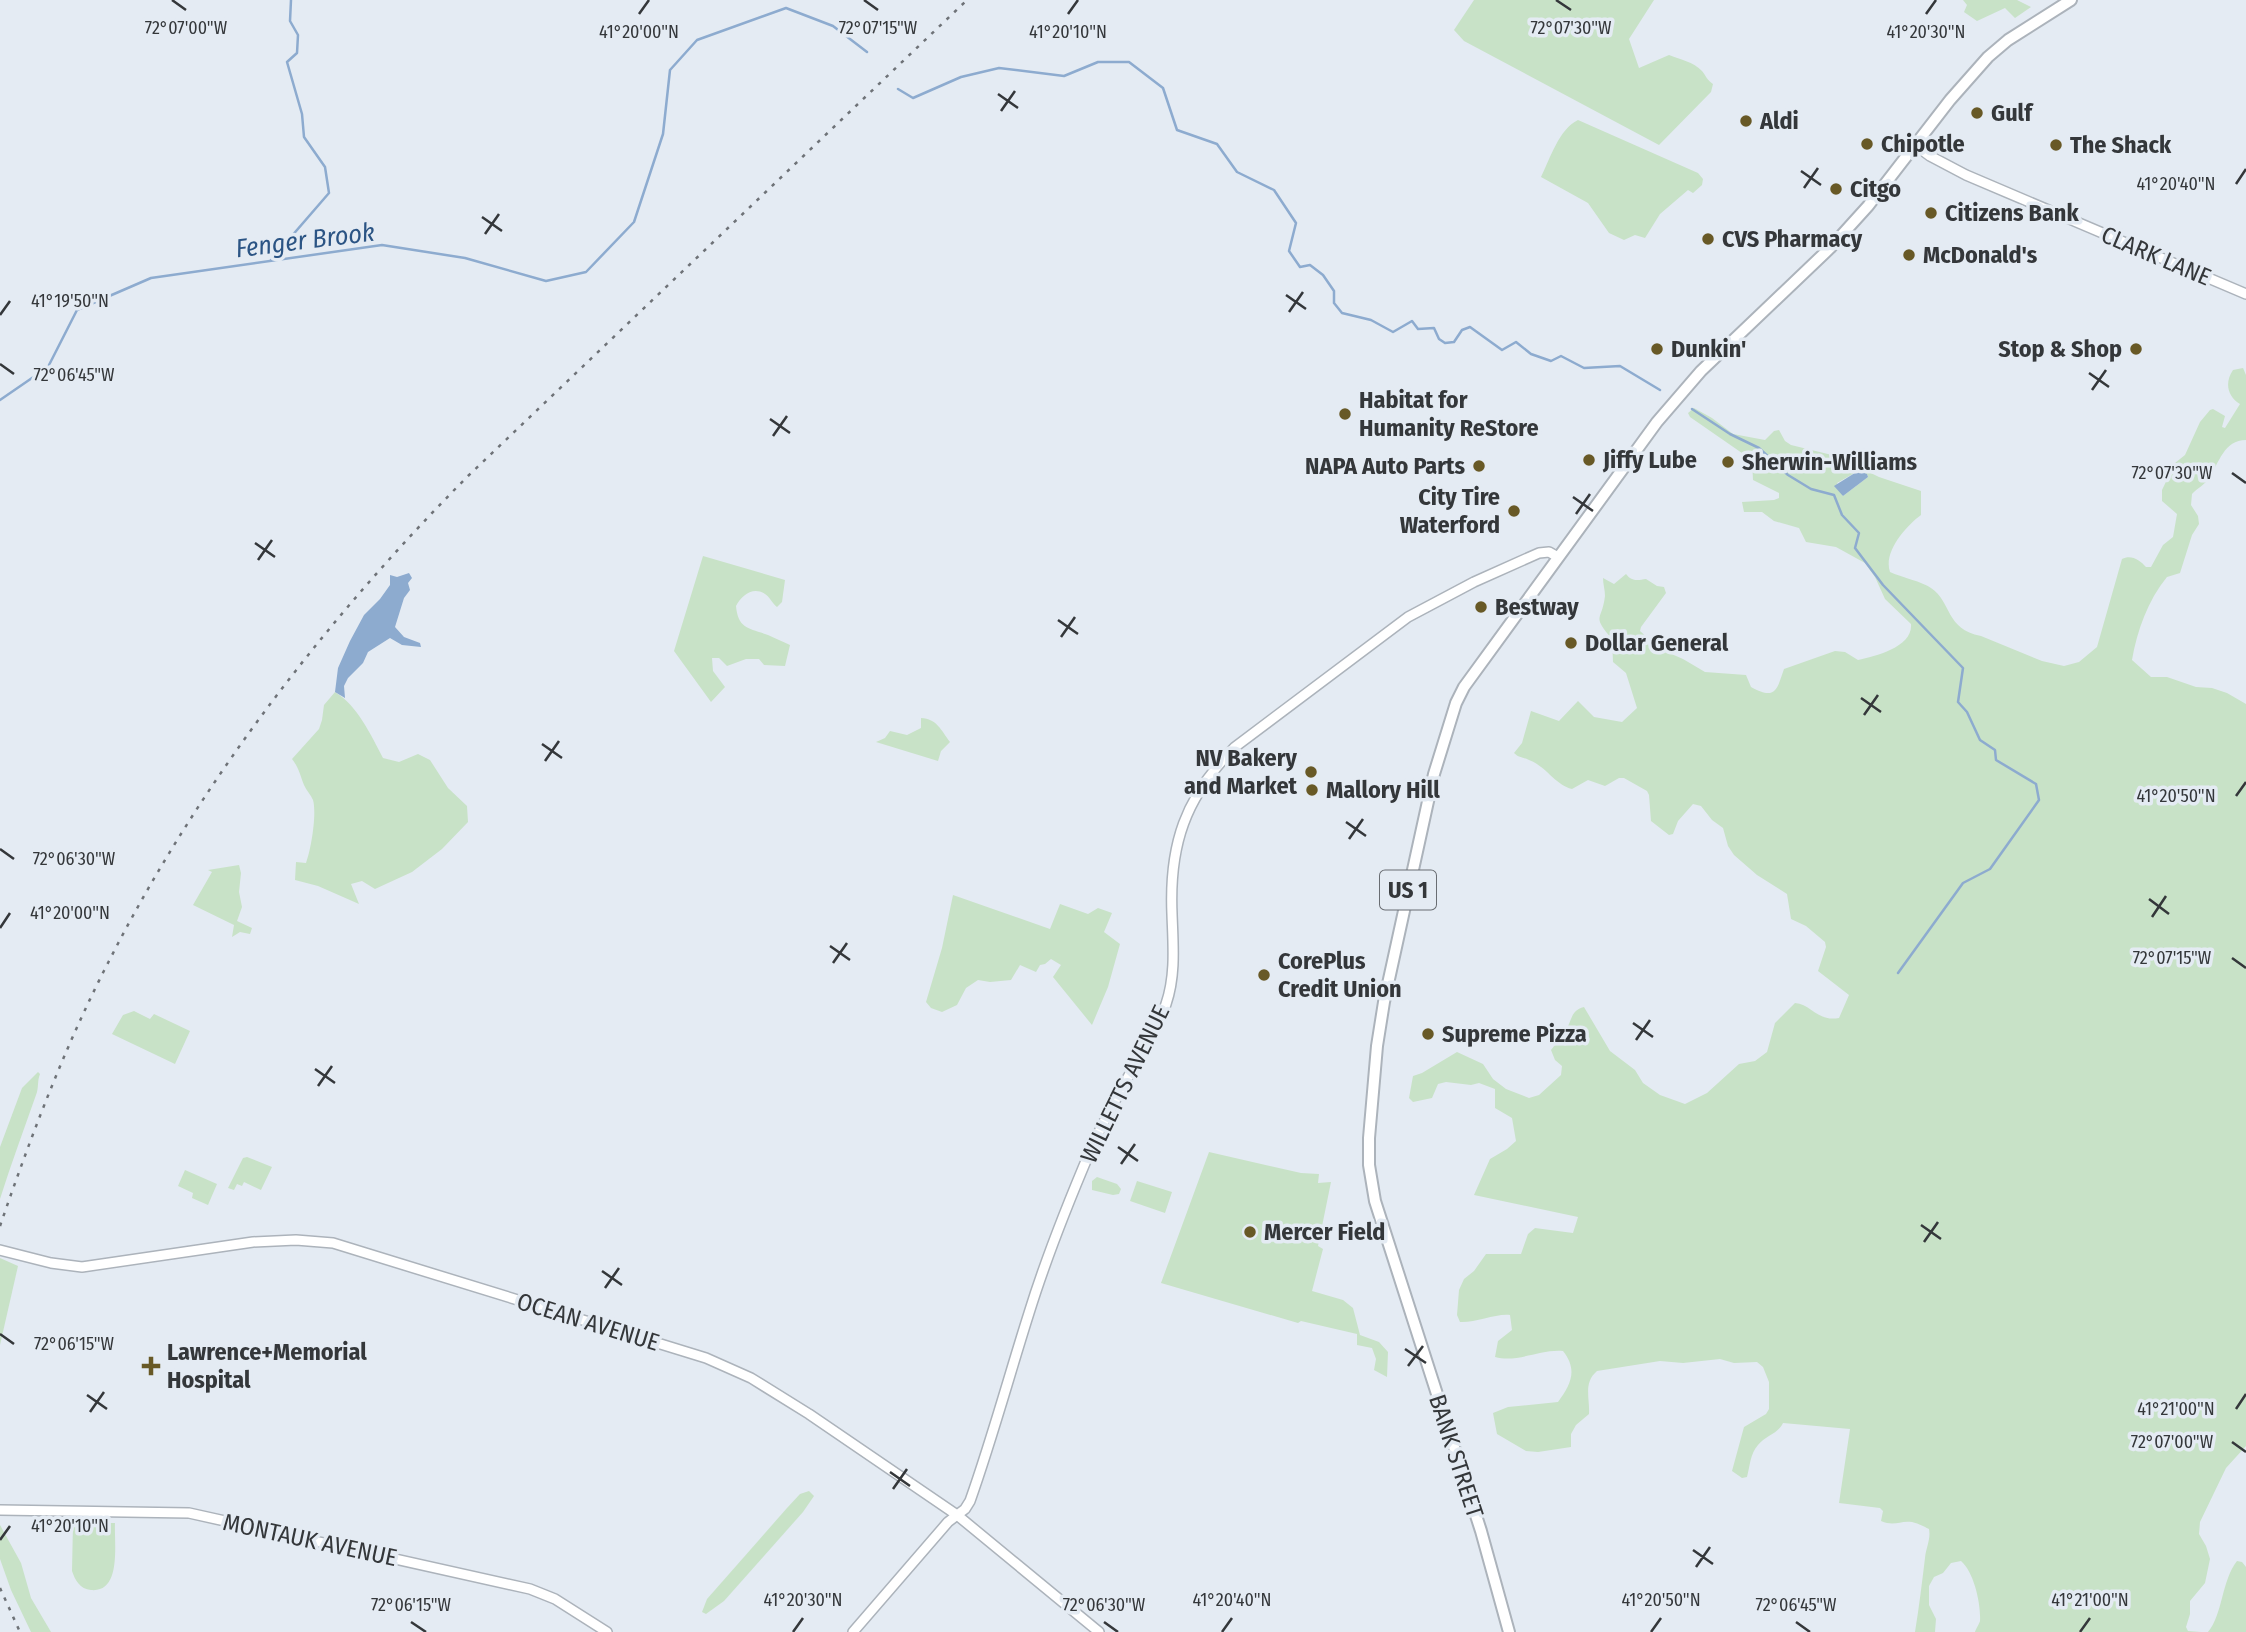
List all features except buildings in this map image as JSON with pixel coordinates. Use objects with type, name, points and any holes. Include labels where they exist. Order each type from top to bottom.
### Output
[{"type":"main road","name":"US 1","points":[[1558,557],[1657,422],[1698,374],[1830,248],[1868,206],[1950,100],[1988,57],[2008,40],[2071,0]]},
{"type":"main road","name":"BANK STREET","points":[[1509,1632],[1480,1531],[1375,1201],[1369,1138],[1377,1046],[1419,836],[1456,704],[1464,687],[1558,557]]},
{"type":"street","name":"CLARK LANE","points":[[1915,145],[1930,156],[1975,179],[2246,294]]},
{"type":"street","name":"WILLETTS AVENUE","points":[[853,1632],[948,1522],[965,1509],[970,1501],[1029,1311],[1091,1149],[1156,1028],[1167,1000],[1172,978],[1173,858],[1182,824],[1198,791],[1235,747],[1408,617],[1453,592],[1529,557],[1544,552],[1558,557]]},
{"type":"street","name":"OCEAN AVENUE","points":[[0,1250],[51,1263],[82,1267],[253,1242],[317,1241],[344,1246],[729,1367],[817,1419],[957,1515],[1099,1632]]},
{"type":"street","name":"MONTAUK AVENUE","points":[[0,1510],[189,1513],[530,1589],[555,1599],[607,1632]]},
{"type":"green space","points":[[1474,0],[1654,0],[1629,39],[1639,68],[1669,55],[1699,68],[1713,84],[1711,92],[1659,145],[1464,41],[1454,30]]},
{"type":"green space","points":[[1963,0],[2017,0],[2031,7],[2015,18],[2005,8],[1977,21],[1964,12],[1967,5]]},
{"type":"green space","points":[[1578,120],[1698,173],[1703,179],[1702,185],[1693,193],[1688,190],[1660,214],[1645,238],[1635,235],[1624,240],[1609,233],[1588,203],[1541,177],[1560,137]]},
{"type":"green space","points":[[2243,368],[2246,375],[2246,440],[2227,448],[2207,480],[2192,494],[2191,505],[2198,516],[2199,524],[2192,535],[2180,573],[2167,577],[2149,606],[2140,627],[2132,660],[2151,677],[2167,677],[2196,687],[2212,688],[2246,704],[2246,1446],[2226,1468],[2200,1522],[2199,1534],[2210,1559],[2205,1583],[2190,1601],[2186,1627],[2188,1631],[2201,1632],[1975,1632],[1980,1621],[1978,1597],[1970,1573],[1961,1561],[1951,1563],[1943,1573],[1934,1577],[1929,1586],[1929,1605],[1936,1619],[1935,1632],[1915,1632],[1929,1529],[1912,1522],[1881,1521],[1883,1511],[1880,1508],[1839,1503],[1850,1429],[1783,1423],[1755,1449],[1747,1477],[1742,1478],[1732,1471],[1744,1427],[1766,1414],[1769,1409],[1769,1382],[1763,1367],[1757,1362],[1734,1363],[1720,1359],[1683,1363],[1660,1361],[1597,1371],[1590,1381],[1588,1391],[1589,1414],[1576,1425],[1571,1434],[1571,1447],[1526,1451],[1497,1434],[1493,1413],[1508,1407],[1558,1402],[1571,1377],[1570,1364],[1563,1351],[1512,1358],[1495,1357],[1498,1341],[1512,1330],[1510,1315],[1460,1322],[1457,1315],[1459,1290],[1464,1279],[1474,1271],[1486,1254],[1521,1254],[1528,1234],[1535,1228],[1573,1233],[1578,1217],[1474,1195],[1490,1159],[1516,1141],[1512,1118],[1495,1108],[1495,1089],[1479,1083],[1438,1084],[1432,1098],[1413,1102],[1409,1098],[1413,1076],[1457,1052],[1483,1064],[1493,1079],[1506,1089],[1529,1098],[1539,1095],[1561,1075],[1562,1066],[1555,1060],[1551,1050],[1574,1013],[1584,1007],[1610,1051],[1635,1070],[1643,1083],[1660,1095],[1685,1104],[1707,1093],[1739,1064],[1755,1061],[1767,1052],[1775,1023],[1795,1003],[1825,1017],[1839,1018],[1849,995],[1818,971],[1826,947],[1825,942],[1806,926],[1791,919],[1787,894],[1757,875],[1734,855],[1728,846],[1723,828],[1712,820],[1701,806],[1693,804],[1678,821],[1673,834],[1669,835],[1651,821],[1647,791],[1624,778],[1605,786],[1588,780],[1572,789],[1560,784],[1540,766],[1514,753],[1522,743],[1531,711],[1559,721],[1578,701],[1594,717],[1622,722],[1637,708],[1626,673],[1613,662],[1612,639],[1600,621],[1605,596],[1603,578],[1614,584],[1626,574],[1633,579],[1646,579],[1664,587],[1666,593],[1640,631],[1660,649],[1705,672],[1746,675],[1751,687],[1766,693],[1771,693],[1777,687],[1784,669],[1835,651],[1845,652],[1858,660],[1874,656],[1900,644],[1910,632],[1911,624],[1885,599],[1865,563],[1836,547],[1806,542],[1799,528],[1774,521],[1762,512],[1744,512],[1742,502],[1774,500],[1779,498],[1779,493],[1753,480],[1752,460],[1688,413],[1694,408],[1733,434],[1765,440],[1779,430],[1785,441],[1791,445],[1836,456],[1879,477],[1921,491],[1921,515],[1897,540],[1890,556],[1890,572],[1931,588],[1943,600],[1955,621],[1969,633],[2042,661],[2064,666],[2079,662],[2097,647],[2122,559],[2132,557],[2146,567],[2151,567],[2163,545],[2173,537],[2177,514],[2162,501],[2162,490],[2175,463],[2185,455],[2200,422],[2210,410],[2225,416],[2222,427],[2225,428],[2240,404],[2229,389],[2233,370]],"holes":[[[1858,471],[1868,477],[1843,496],[1837,483]]]},
{"type":"green space","points":[[703,556],[785,580],[782,602],[777,607],[767,595],[756,591],[744,596],[736,606],[739,619],[750,629],[790,645],[785,666],[764,665],[759,659],[746,659],[727,666],[719,658],[712,658],[713,671],[725,687],[711,702],[674,651]]},
{"type":"green space","points":[[335,692],[357,713],[383,758],[399,762],[418,754],[430,760],[448,788],[467,806],[468,822],[442,849],[412,872],[375,889],[362,881],[351,884],[359,904],[318,886],[295,880],[296,862],[306,863],[308,857],[314,814],[313,800],[292,759],[319,729],[324,705]]},
{"type":"green space","points":[[921,718],[935,723],[950,742],[941,751],[938,761],[876,742],[885,738],[890,731],[907,735],[921,728]]},
{"type":"green space","points":[[239,865],[242,907],[237,921],[252,928],[250,934],[240,932],[232,937],[234,925],[193,905],[212,872],[208,870]]},
{"type":"green space","points":[[953,895],[1050,929],[1060,904],[1088,914],[1098,908],[1112,913],[1104,932],[1120,944],[1108,987],[1092,1025],[1053,977],[1061,965],[1051,959],[1040,965],[1036,972],[1020,965],[1011,980],[978,980],[966,988],[957,1005],[942,1012],[931,1008],[926,1002],[942,948]]},
{"type":"green space","points":[[134,1011],[150,1019],[154,1014],[190,1031],[175,1064],[112,1034],[123,1015]]},
{"type":"green space","points":[[38,1072],[37,1092],[0,1199],[0,1147],[22,1088]]},
{"type":"green space","name":"Mercer Field","points":[[1209,1152],[1301,1173],[1319,1174],[1318,1183],[1331,1182],[1318,1246],[1323,1249],[1312,1291],[1343,1300],[1353,1308],[1360,1335],[1379,1342],[1388,1352],[1387,1377],[1374,1370],[1376,1359],[1372,1348],[1357,1345],[1357,1334],[1301,1321],[1298,1323],[1161,1283]]},
{"type":"green space","points":[[247,1157],[272,1167],[261,1190],[244,1182],[242,1186],[237,1184],[234,1190],[228,1188],[243,1158]]},
{"type":"green space","points":[[185,1170],[217,1184],[208,1205],[192,1198],[193,1193],[178,1186]]},
{"type":"green space","points":[[1097,1177],[1117,1184],[1121,1189],[1119,1194],[1092,1190],[1092,1181]]},
{"type":"green space","points":[[1137,1181],[1172,1192],[1165,1213],[1130,1201]]},
{"type":"green space","points":[[0,1258],[18,1266],[0,1345]]},
{"type":"green space","points":[[809,1491],[814,1496],[803,1512],[724,1601],[706,1614],[702,1612],[707,1599],[787,1508],[800,1494]]},
{"type":"green space","points":[[73,1523],[115,1523],[112,1575],[108,1584],[101,1589],[84,1588],[73,1574]]},
{"type":"green space","points":[[0,1525],[21,1563],[31,1598],[51,1632],[31,1632],[0,1559]]},
{"type":"green space","points":[[2237,1561],[2246,1567],[2246,1632],[2208,1632],[2217,1616],[2228,1578]]},
{"type":"water","points":[[1858,471],[1868,477],[1843,496],[1834,486]]},
{"type":"water","points":[[409,573],[412,578],[408,583],[410,590],[404,598],[395,627],[404,637],[420,643],[421,647],[402,645],[390,638],[368,652],[363,663],[344,686],[345,698],[335,692],[338,668],[350,641],[364,615],[390,585],[390,575],[397,577]]},
{"type":"waterway","points":[[271,260],[329,193],[325,167],[304,137],[302,114],[287,62],[297,53],[298,35],[290,21],[291,0]]},
{"type":"waterway","name":"Fenger Brook","points":[[0,400],[48,367],[77,310],[151,278],[382,245],[465,258],[546,281],[586,272],[634,222],[663,134],[670,70],[697,40],[786,8],[833,26],[867,52]]},
{"type":"waterway","name":"Fenger Brook","points":[[898,89],[913,98],[961,77],[999,68],[1064,76],[1098,62],[1129,62],[1163,88],[1177,130],[1217,144],[1237,172],[1274,190],[1296,223],[1289,251],[1300,267],[1310,265],[1323,275],[1334,291],[1334,303],[1342,313],[1371,320],[1393,332],[1412,321],[1418,329],[1434,328],[1439,339],[1445,343],[1454,342],[1462,330],[1470,327],[1502,350],[1516,342],[1531,354],[1551,361],[1561,356],[1584,368],[1620,366],[1660,390]]},
{"type":"waterway","name":"Fenger Brook","points":[[1692,409],[1730,434],[1759,448],[1788,475],[1811,489],[1834,495],[1842,515],[1859,533],[1855,548],[1883,585],[1963,668],[1958,702],[1967,712],[1980,740],[1995,750],[1996,760],[2036,784],[2039,800],[1990,869],[1963,883],[1898,973]]},
{"type":"railway","points":[[0,1226],[63,1058],[109,961],[145,895],[225,766],[316,645],[416,530],[468,476],[967,0]]},
{"type":"railway","points":[[0,1588],[20,1632]]},
{"type":"place","name":"Gulf","points":[[1977,113]]},
{"type":"place","name":"Aldi","points":[[1746,121]]},
{"type":"place","name":"Chipotle","points":[[1867,144]]},
{"type":"place","name":"The Shack","points":[[2056,145]]},
{"type":"place","name":"Citgo","points":[[1836,189]]},
{"type":"place","name":"Citizens Bank","points":[[1931,213]]},
{"type":"place","name":"CVS Pharmacy","points":[[1708,239]]},
{"type":"place","name":"McDonald's","points":[[1909,255]]},
{"type":"place","name":"Dunkin'","points":[[1657,349]]},
{"type":"place","name":"Stop & Shop","points":[[2136,349]]},
{"type":"place","name":"Habitat for Humanity ReStore","points":[[1345,414]]},
{"type":"place","name":"Jiffy Lube","points":[[1589,460]]},
{"type":"place","name":"Sherwin-Williams","points":[[1728,462]]},
{"type":"place","name":"NAPA Auto Parts","points":[[1479,466]]},
{"type":"place","name":"City Tire Waterford","points":[[1514,511]]},
{"type":"place","name":"Bestway","points":[[1481,607]]},
{"type":"place","name":"Dollar General","points":[[1571,643]]},
{"type":"place","name":"NV Bakery and Market","points":[[1311,772]]},
{"type":"place","name":"Mallory Hill","points":[[1312,790]]},
{"type":"place","name":"CorePlus Credit Union","points":[[1264,975]]},
{"type":"place","name":"Supreme Pizza","points":[[1428,1034]]},
{"type":"place","name":"Mercer Field","points":[[1250,1232]]},
{"type":"place","name":"Lawrence+Memorial Hospital","points":[[151,1366]]}]
